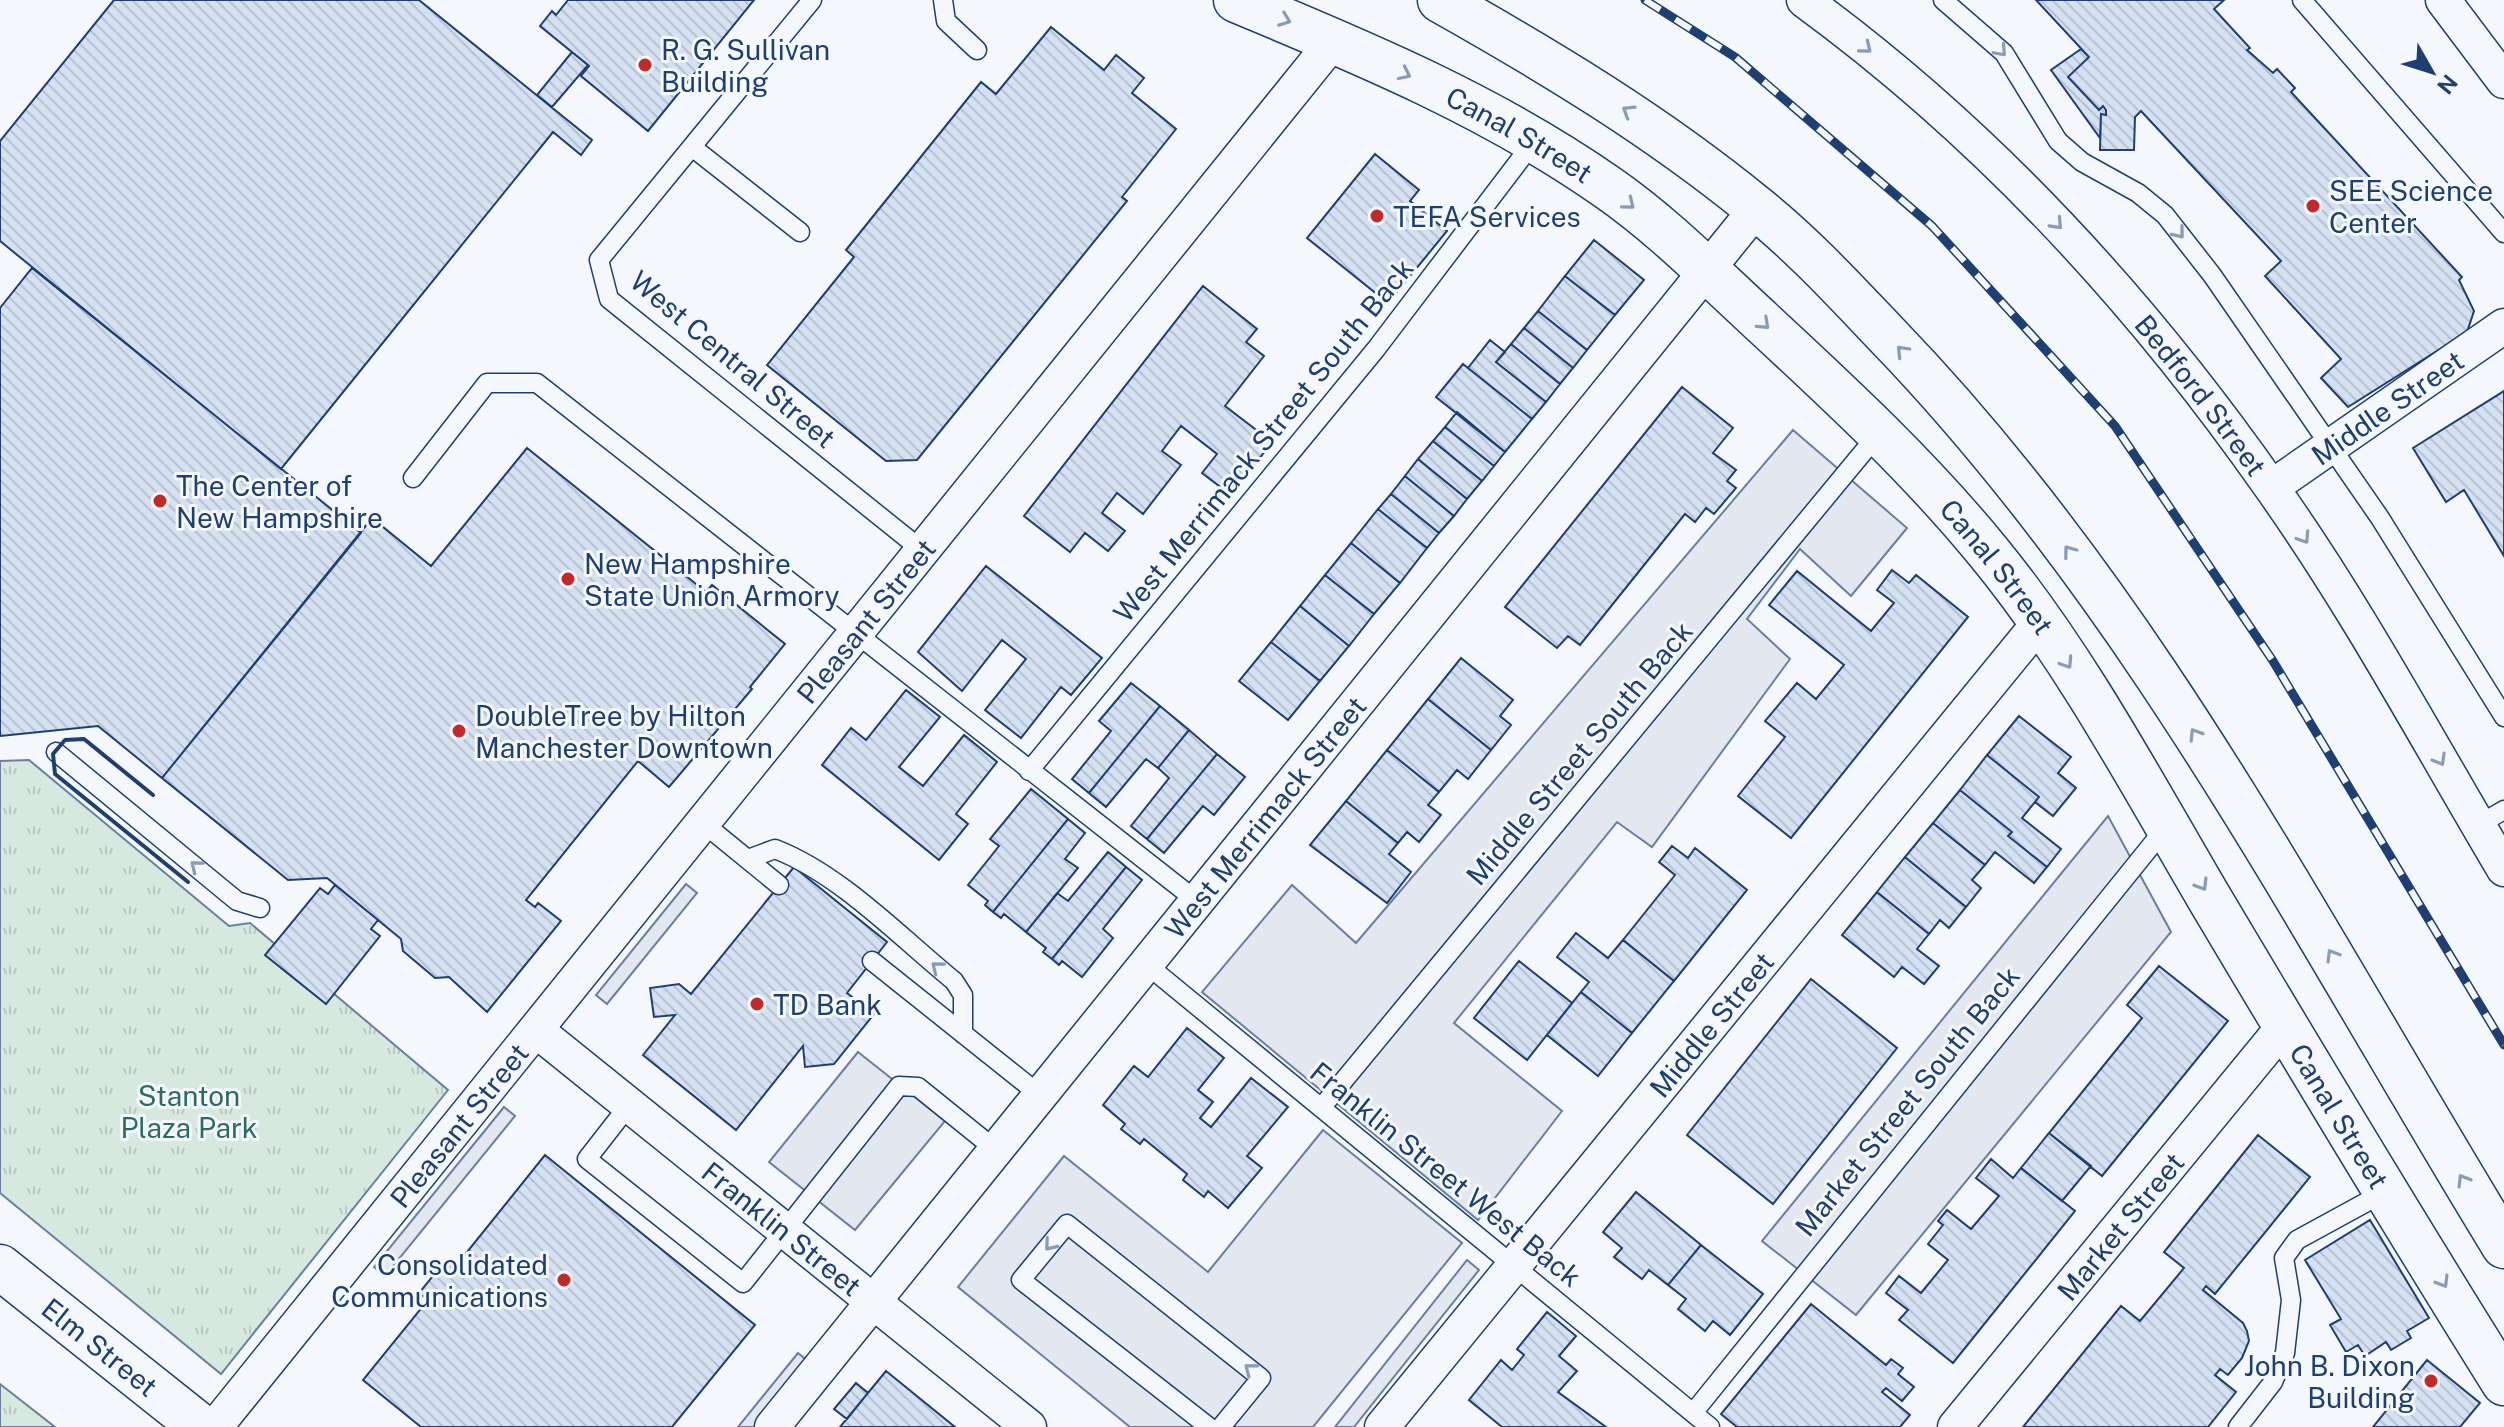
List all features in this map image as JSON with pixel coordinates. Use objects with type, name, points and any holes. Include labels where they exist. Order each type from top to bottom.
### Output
[{"type":"street","name":"Canal Street","points":[[1236,0],[1335,39],[1535,140],[1609,188],[1707,271],[1879,433],[1992,555],[2109,727],[2285,1025],[2504,1383]]},
{"type":"street","points":[[1440,0],[1537,55],[1651,126],[1757,208],[1818,264],[1929,380],[2004,466],[2117,612],[2334,957],[2504,1246]]},
{"type":"street","name":"Bedford Street","points":[[1804,0],[1901,76],[2059,226],[2160,342],[2272,487],[2378,656],[2491,817],[2504,869]]},
{"type":"street","points":[[2443,0],[2504,81]]},
{"type":"street","name":"Pleasant Street","points":[[215,1427],[1335,39]]},
{"type":"street","name":"West Merrimack Street","points":[[772,1427],[1757,208]]},
{"type":"street","name":"Middle Street","points":[[2272,487],[2504,326]]},
{"type":"street","name":"Middle Street","points":[[1382,1427],[2040,622]]},
{"type":"street","name":"Market Street","points":[[1955,1427],[2285,1025]]},
{"type":"street","name":"Franklin Street","points":[[536,1030],[1029,1427]]},
{"type":"street","name":"Elm Street","points":[[0,1267],[201,1427]]},
{"type":"lane","name":"West Central Street","points":[[812,0],[599,260],[609,299],[923,551]]},
{"type":"lane","points":[[943,0],[946,21],[977,50]]},
{"type":"lane","points":[[1943,0],[2004,53],[2058,141],[2082,162],[2138,193],[2165,215],[2222,287],[2332,446],[2470,658],[2504,717]]},
{"type":"lane","points":[[2302,0],[2504,233]]},
{"type":"lane","name":"West Merrimack Street South Back","points":[[1029,771],[1376,349],[1535,140]]},
{"type":"lane","points":[[692,147],[800,232]]},
{"type":"lane","points":[[413,478],[487,383],[537,383],[1197,901]]},
{"type":"lane","name":"Middle Street South Back","points":[[1321,1108],[1879,433]]},
{"type":"lane","points":[[56,752],[237,901],[260,908]]},
{"type":"lane","points":[[703,823],[779,885]]},
{"type":"lane","name":"Market Street South Back","points":[[1693,1413],[2167,826]]},
{"type":"lane","points":[[748,859],[775,849],[800,858],[834,882],[954,981],[963,995],[963,1034]]},
{"type":"lane","points":[[872,961],[1040,1095]]},
{"type":"lane","name":"Franklin Street West Back","points":[[1146,964],[1710,1427]]},
{"type":"lane","points":[[629,1105],[587,1159],[743,1283],[899,1086],[918,1087],[996,1150]]},
{"type":"lane","points":[[2238,1427],[2273,1382],[2285,1353],[2291,1300],[2284,1258],[2287,1251],[2297,1240],[2388,1191]]},
{"type":"lane","points":[[1209,1427],[1021,1280],[1067,1224],[1261,1378],[1221,1427]]},
{"type":"green space","name":"Stanton Plaza Park","points":[[29,760],[229,926],[250,923],[448,1090],[221,1374],[0,1193],[0,761]]},
{"type":"green space","points":[[0,1384],[55,1427],[0,1427]]},
{"type":"shaded area","points":[[1793,430],[1907,528],[1851,596],[1800,549],[1747,619],[1790,659],[1652,847],[1617,822],[1454,1023],[1562,1111],[1478,1220],[1202,992],[1292,885],[1356,943]]},
{"type":"shaded area","points":[[2108,816],[2171,932],[1856,1315],[1762,1241]]},
{"type":"shaded area","points":[[686,884],[697,893],[607,1004],[596,995]]},
{"type":"shaded area","points":[[858,1052],[945,1121],[855,1230],[769,1162]]},
{"type":"shaded area","points":[[504,1107],[515,1116],[385,1276],[374,1267]]},
{"type":"shaded area","points":[[1323,1130],[1462,1243],[1313,1427],[1130,1427],[958,1287],[1064,1156],[1208,1272]]},
{"type":"shaded area","points":[[1467,1260],[1479,1270],[1354,1427],[1335,1427]]},
{"type":"shaded area","points":[[798,1353],[809,1362],[757,1427],[738,1427]]},
{"type":"building","points":[[114,0],[419,0],[592,140],[581,155],[553,132],[281,469],[0,241],[0,141]]},
{"type":"building","name":"R. G. Sullivan Building","points":[[568,0],[754,0],[648,131],[581,76],[589,66],[540,26],[552,11],[556,15]]},
{"type":"building","name":"SEE Science Center","points":[[2036,0],[2224,0],[2214,9],[2250,48],[2247,50],[2273,73],[2277,69],[2295,88],[2291,92],[2462,277],[2459,280],[2474,311],[2467,332],[2348,407],[2321,378],[2341,359],[2265,276],[2281,261],[2141,111],[2135,117],[2134,150],[2100,150],[2101,114],[2106,115],[2106,110],[2103,106],[2099,110],[2068,77],[2089,57]]},
{"type":"building","points":[[1051,27],[1104,70],[1116,55],[1144,78],[1132,93],[1176,129],[1122,197],[1127,201],[917,460],[886,461],[767,365],[854,257],[846,250],[981,82],[996,94]]},
{"type":"building","points":[[2081,49],[2089,57],[2068,77],[2099,110],[2103,106],[2106,110],[2106,115],[2101,114],[2100,138],[2051,70]]},
{"type":"building","points":[[572,52],[588,65],[552,107],[537,95]]},
{"type":"building","name":"TEFA Services","points":[[1375,154],[1419,190],[1410,201],[1447,231],[1388,303],[1307,238]]},
{"type":"building","points":[[1594,240],[1644,280],[1615,315],[1565,276]]},
{"type":"building","name":"The Center of New Hampshire","points":[[32,268],[361,533],[162,778],[98,726],[0,736],[0,308]]},
{"type":"building","points":[[1565,276],[1615,315],[1587,350],[1538,311]]},
{"type":"building","points":[[1203,286],[1257,329],[1246,342],[1264,356],[1225,406],[1272,442],[1231,495],[1202,473],[1217,454],[1181,426],[1162,451],[1181,465],[1143,514],[1117,493],[1102,513],[1125,531],[1108,551],[1085,533],[1070,552],[1024,516]]},
{"type":"building","points":[[1538,311],[1587,350],[1573,368],[1524,328]]},
{"type":"building","points":[[1524,328],[1573,368],[1560,384],[1511,344]]},
{"type":"building","points":[[1490,340],[1505,352],[1496,362],[1546,402],[1532,419],[1468,368]]},
{"type":"building","points":[[1511,344],[1560,384],[1546,402],[1496,362]]},
{"type":"building","points":[[1463,364],[1532,419],[1505,452],[1436,397]]},
{"type":"building","points":[[1682,387],[1733,428],[1713,453],[1736,470],[1727,481],[1736,488],[1714,514],[1706,508],[1695,522],[1685,514],[1580,645],[1568,636],[1557,648],[1505,607]]},
{"type":"building","points":[[2504,391],[2504,556],[2464,490],[2446,502],[2413,448]]},
{"type":"building","points":[[1457,412],[1505,452],[1494,466],[1445,427]]},
{"type":"building","points":[[1445,427],[1494,466],[1482,481],[1433,441]]},
{"type":"building","points":[[1433,441],[1482,481],[1467,499],[1418,459]]},
{"type":"building","name":"DoubleTree by Hilton Manchester Downtown","points":[[527,448],[706,592],[712,585],[785,644],[750,687],[752,689],[669,787],[638,761],[526,900],[535,907],[538,903],[561,921],[487,1012],[449,977],[435,978],[403,951],[401,939],[327,878],[288,880],[162,778],[372,518],[431,566]]},
{"type":"building","points":[[1418,459],[1467,499],[1454,516],[1405,476]]},
{"type":"building","points":[[1405,476],[1454,516],[1439,533],[1391,494]]},
{"type":"building","points":[[1391,494],[1439,533],[1427,548],[1378,509]]},
{"type":"building","points":[[1378,509],[1427,548],[1400,583],[1351,543]]},
{"type":"building","points":[[1351,543],[1400,583],[1374,614],[1325,575]]},
{"type":"building","points":[[986,566],[1102,658],[1071,695],[1061,687],[1021,738],[985,710],[1026,659],[1002,640],[962,691],[918,652]]},
{"type":"building","points":[[1892,570],[1909,583],[1916,575],[1968,617],[1791,838],[1738,796],[1785,737],[1765,721],[1797,683],[1816,699],[1844,665],[1769,605],[1797,571],[1871,631],[1894,603],[1877,590]]},
{"type":"building","points":[[1325,575],[1374,614],[1349,646],[1300,606]]},
{"type":"building","points":[[1300,606],[1349,646],[1320,681],[1271,642]]},
{"type":"building","points":[[1271,642],[1320,681],[1288,720],[1239,681]]},
{"type":"building","points":[[1461,658],[1513,700],[1500,716],[1511,725],[1491,750],[1428,699]]},
{"type":"building","points":[[1131,683],[1160,706],[1089,793],[1072,779],[1111,731],[1099,721]]},
{"type":"building","points":[[906,690],[940,717],[899,767],[923,786],[964,735],[997,762],[956,814],[968,824],[939,860],[822,765],[851,728],[866,740]]},
{"type":"building","points":[[1428,699],[1491,750],[1468,779],[1457,770],[1439,792],[1387,750]]},
{"type":"building","points":[[1160,706],[1189,730],[1158,768],[1146,759],[1106,807],[1089,793]]},
{"type":"building","points":[[2019,716],[2071,757],[2058,773],[2076,788],[2053,816],[2035,802],[2039,797],[1987,755]]},
{"type":"building","points":[[1189,730],[1217,754],[1147,839],[1131,826],[1169,778],[1158,768]]},
{"type":"building","points":[[1387,750],[1439,792],[1428,805],[1441,815],[1419,842],[1407,832],[1398,843],[1346,801]]},
{"type":"building","points":[[1217,754],[1245,777],[1214,815],[1203,806],[1164,853],[1147,839]]},
{"type":"building","points":[[1987,755],[2039,797],[2022,818],[2061,849],[2047,867],[2008,836],[2012,832],[1960,790]]},
{"type":"building","points":[[1031,789],[1068,819],[993,912],[985,905],[988,901],[968,885],[999,846],[990,839]]},
{"type":"building","points":[[1960,790],[2012,832],[2008,836],[2047,867],[2034,883],[1995,852],[1985,865],[1933,823]]},
{"type":"building","points":[[1346,801],[1398,843],[1389,854],[1411,872],[1387,903],[1310,845]]},
{"type":"building","points":[[1068,819],[1085,833],[1065,859],[1078,868],[1026,932],[1004,914],[1001,918],[993,912]]},
{"type":"building","points":[[1933,823],[1985,865],[1972,880],[1981,888],[1966,907],[1905,857]]},
{"type":"building","points":[[1672,846],[1688,858],[1695,848],[1747,890],[1674,981],[1623,940],[1675,875],[1659,862]]},
{"type":"building","points":[[1108,852],[1126,867],[1052,959],[1043,952],[1046,948],[1026,932],[1057,893],[1068,901]]},
{"type":"building","points":[[1905,857],[1966,907],[1949,928],[1940,920],[1929,934],[1877,892]]},
{"type":"building","name":"TD Bank","points":[[794,867],[887,942],[847,993],[874,1014],[834,1064],[805,1067],[803,1046],[736,1130],[643,1055],[675,1015],[654,1017],[650,988],[679,984],[691,994]]},
{"type":"building","points":[[1126,867],[1142,880],[1103,929],[1113,938],[1082,977],[1062,961],[1059,965],[1052,959]]},
{"type":"building","points":[[335,885],[378,920],[371,929],[380,936],[326,1004],[265,955],[320,888],[328,894]]},
{"type":"building","points":[[1877,892],[1929,934],[1917,949],[1939,966],[1924,984],[1902,967],[1894,977],[1842,935]]},
{"type":"building","points":[[1576,933],[1608,958],[1623,940],[1674,981],[1632,1033],[1581,992],[1589,982],[1557,957]]},
{"type":"building","points":[[1519,961],[1572,1003],[1527,1060],[1474,1018]]},
{"type":"building","points":[[2159,966],[2228,1021],[2102,1176],[2049,1133],[2142,1018],[2127,1005]]},
{"type":"building","points":[[1811,979],[1897,1048],[1773,1204],[1687,1135]]},
{"type":"building","points":[[1581,992],[1632,1033],[1598,1076],[1547,1035]]},
{"type":"building","points":[[1187,1028],[1224,1058],[1198,1090],[1213,1102],[1200,1118],[1211,1127],[1251,1078],[1288,1107],[1247,1156],[1262,1168],[1228,1208],[1208,1191],[1204,1197],[1183,1180],[1187,1174],[1144,1139],[1140,1144],[1121,1129],[1125,1124],[1103,1105],[1134,1066],[1148,1077]]},
{"type":"building","points":[[2049,1133],[2091,1166],[2062,1201],[2021,1168]]},
{"type":"building","points":[[2258,1135],[2310,1177],[2215,1294],[2206,1286],[2203,1290],[2243,1323],[2249,1341],[2242,1358],[2228,1375],[2220,1369],[2215,1375],[2236,1392],[2208,1427],[2023,1427],[2121,1306],[2140,1321],[2184,1268],[2164,1252]]},
{"type":"building","name":"Consolidated Communications","points":[[545,1155],[755,1325],[672,1427],[421,1427],[363,1380],[428,1300],[419,1293],[446,1260],[455,1267]]},
{"type":"building","points":[[1991,1159],[2013,1178],[2021,1168],[2075,1211],[1953,1363],[1899,1320],[1908,1310],[1886,1293],[1899,1276],[1921,1293],[1948,1260],[1928,1244],[1943,1225],[1938,1221],[1947,1210],[1971,1229],[1999,1196],[1976,1178]]},
{"type":"building","points":[[1636,1192],[1701,1245],[1668,1285],[1649,1270],[1642,1279],[1614,1257],[1622,1248],[1603,1232]]},
{"type":"building","points":[[2370,1220],[2429,1318],[2407,1331],[2411,1338],[2391,1350],[2386,1342],[2365,1356],[2358,1345],[2346,1352],[2330,1325],[2341,1319],[2305,1260]]},
{"type":"building","points":[[1701,1245],[1763,1294],[1730,1335],[1713,1321],[1705,1331],[1678,1309],[1686,1299],[1668,1285]]},
{"type":"building","points":[[1811,1304],[1886,1365],[1891,1359],[1903,1368],[1898,1374],[1914,1387],[1902,1401],[1886,1388],[1882,1392],[1910,1415],[1900,1427],[1737,1427],[1721,1414]]},
{"type":"building","points":[[1547,1312],[1576,1336],[1559,1356],[1577,1371],[1558,1392],[1606,1427],[1502,1427],[1469,1400],[1501,1360],[1512,1370],[1524,1355],[1517,1349]]},
{"type":"building","name":"John B. Dixon Building","points":[[2427,1360],[2480,1403],[2460,1427],[2373,1427]]},
{"type":"building","points":[[886,1371],[955,1427],[840,1427]]},
{"type":"building","points":[[856,1383],[868,1393],[847,1419],[834,1409]]},
{"type":"railway","points":[[1645,0],[1735,57],[1932,226],[2115,426],[2273,661],[2504,1045]]},
{"type":"wall","points":[[153,795],[84,739],[65,740],[53,754],[55,774],[188,882]]},
{"type":"place","name":"R. G. Sullivan Building","points":[[645,65]]},
{"type":"place","name":"SEE Science Center","points":[[2313,206]]},
{"type":"place","name":"TEFA Services","points":[[1377,216]]},
{"type":"place","name":"The Center of New Hampshire","points":[[160,501]]},
{"type":"place","name":"New Hampshire State Union Armory","points":[[568,579]]},
{"type":"place","name":"DoubleTree by Hilton Manchester Downtown","points":[[459,731]]},
{"type":"place","name":"TD Bank","points":[[757,1004]]},
{"type":"place","name":"Consolidated Communications","points":[[564,1280]]},
{"type":"place","name":"John B. Dixon Building","points":[[2431,1381]]}]
